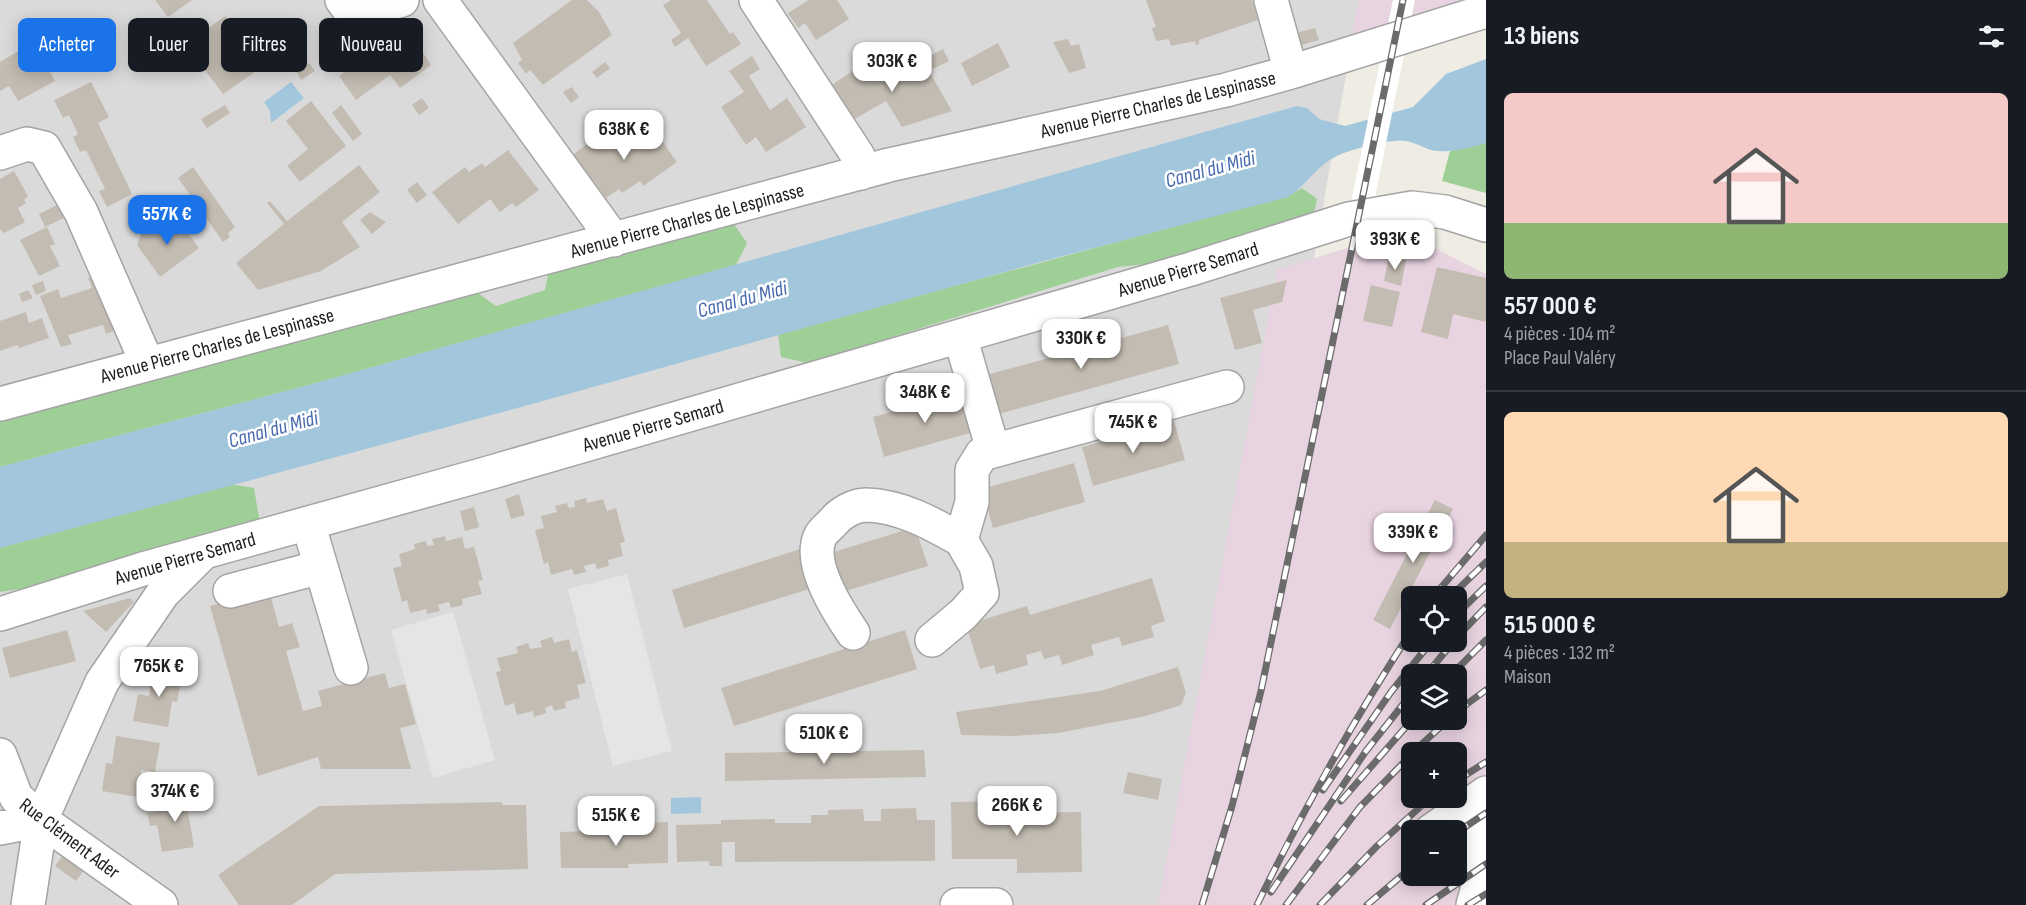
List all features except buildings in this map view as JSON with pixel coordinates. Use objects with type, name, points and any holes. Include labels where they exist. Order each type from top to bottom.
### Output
[{"type":"street","points":[[342,0],[352,14],[402,0]]},
{"type":"street","points":[[440,0],[614,240]]},
{"type":"street","points":[[756,0],[858,156],[861,173]]},
{"type":"street","points":[[1270,0],[1291,72]]},
{"type":"street","name":"Avenue Pierre Charles de Lespinasse","points":[[0,404],[861,173],[1226,90],[1486,11]]},
{"type":"street","points":[[0,153],[27,144],[44,148],[81,212],[147,363]]},
{"type":"street","name":"Avenue Pierre Semard","points":[[0,614],[203,553],[960,336],[1349,219],[1412,208],[1445,212],[1486,225]]},
{"type":"street","points":[[960,336],[993,450]]},
{"type":"street","points":[[961,540],[972,502],[972,470],[982,454],[1227,387]]},
{"type":"street","points":[[853,633],[830,600],[817,551],[821,536],[840,514],[864,505],[899,510],[929,521],[961,540],[976,566],[982,593],[963,614],[932,640]]},
{"type":"street","points":[[308,523],[351,668]]},
{"type":"street","points":[[28,905],[41,820],[102,682],[163,593],[203,553]]},
{"type":"street","points":[[230,591],[321,567]]},
{"type":"street","name":"Rue Clément Ader","points":[[0,755],[16,797],[41,820],[153,902]]},
{"type":"street","points":[[1447,820],[1486,793]]},
{"type":"street","points":[[0,828],[41,820]]},
{"type":"street","points":[[1473,905],[1484,865],[1479,840],[1486,833]]},
{"type":"street","points":[[957,905],[996,905]]},
{"type":"shaded area","points":[[0,0],[1359,0],[1308,293],[1167,905],[0,905]]},
{"type":"shaded area","points":[[1359,0],[1462,0],[1351,38]]},
{"type":"shaded area","points":[[1401,231],[1486,274],[1486,905],[1158,905],[1277,270]]},
{"type":"shaded area","points":[[627,574],[672,751],[613,766],[568,589]]},
{"type":"shaded area","points":[[453,612],[495,760],[433,778],[391,630]]},
{"type":"green space","points":[[1486,142],[1486,193],[1442,181],[1450,151]]},
{"type":"green space","points":[[1302,188],[1317,199],[1312,223],[1156,263],[1118,267],[808,363],[781,357],[778,334],[1290,195]]},
{"type":"green space","points":[[718,219],[734,224],[747,243],[736,265],[309,385],[0,467],[0,418],[468,286],[496,306],[545,290],[549,268]]},
{"type":"green space","points":[[230,484],[254,488],[261,529],[55,604],[27,588],[0,592],[0,548]]},
{"type":"water","name":"Canal du Midi","points":[[1486,59],[1486,143],[1445,151],[1431,150],[1405,141],[1380,143],[1360,148],[1330,160],[1288,197],[1044,261],[536,403],[0,548],[0,467],[309,385],[1297,106],[1307,108],[1319,119],[1345,126],[1413,107],[1446,74]]},
{"type":"water","points":[[291,82],[304,98],[271,123],[270,111],[264,102]]},
{"type":"water","points":[[701,797],[701,813],[671,814],[671,798]]},
{"type":"pier","points":[[1393,0],[1415,0],[1367,237],[1343,240]]},
{"type":"railway","points":[[1202,905],[1232,806],[1261,691],[1403,0]]},
{"type":"railway","points":[[1442,586],[1486,535]]},
{"type":"railway","points":[[1461,586],[1486,562]]},
{"type":"railway","points":[[1467,604],[1486,586]]},
{"type":"railway","points":[[1467,627],[1486,607]]},
{"type":"railway","points":[[1462,664],[1486,640]]},
{"type":"railway","points":[[1257,905],[1330,765],[1401,648]]},
{"type":"railway","points":[[1323,790],[1391,692],[1423,652]]},
{"type":"railway","points":[[1435,664],[1445,652]]},
{"type":"railway","points":[[1467,704],[1486,690]]},
{"type":"railway","points":[[1271,892],[1366,751],[1401,707]]},
{"type":"railway","points":[[1341,801],[1403,730]]},
{"type":"railway","points":[[1424,742],[1437,730]]},
{"type":"railway","points":[[1467,774],[1486,762]]},
{"type":"railway","points":[[1286,905],[1360,807],[1401,765]]},
{"type":"railway","points":[[1320,905],[1377,846],[1419,808]]},
{"type":"railway","points":[[1467,826],[1486,813]]},
{"type":"railway","points":[[1426,905],[1486,864]]},
{"type":"railway","points":[[1367,905],[1401,876]]},
{"type":"railway","points":[[1468,905],[1486,894]]}]
